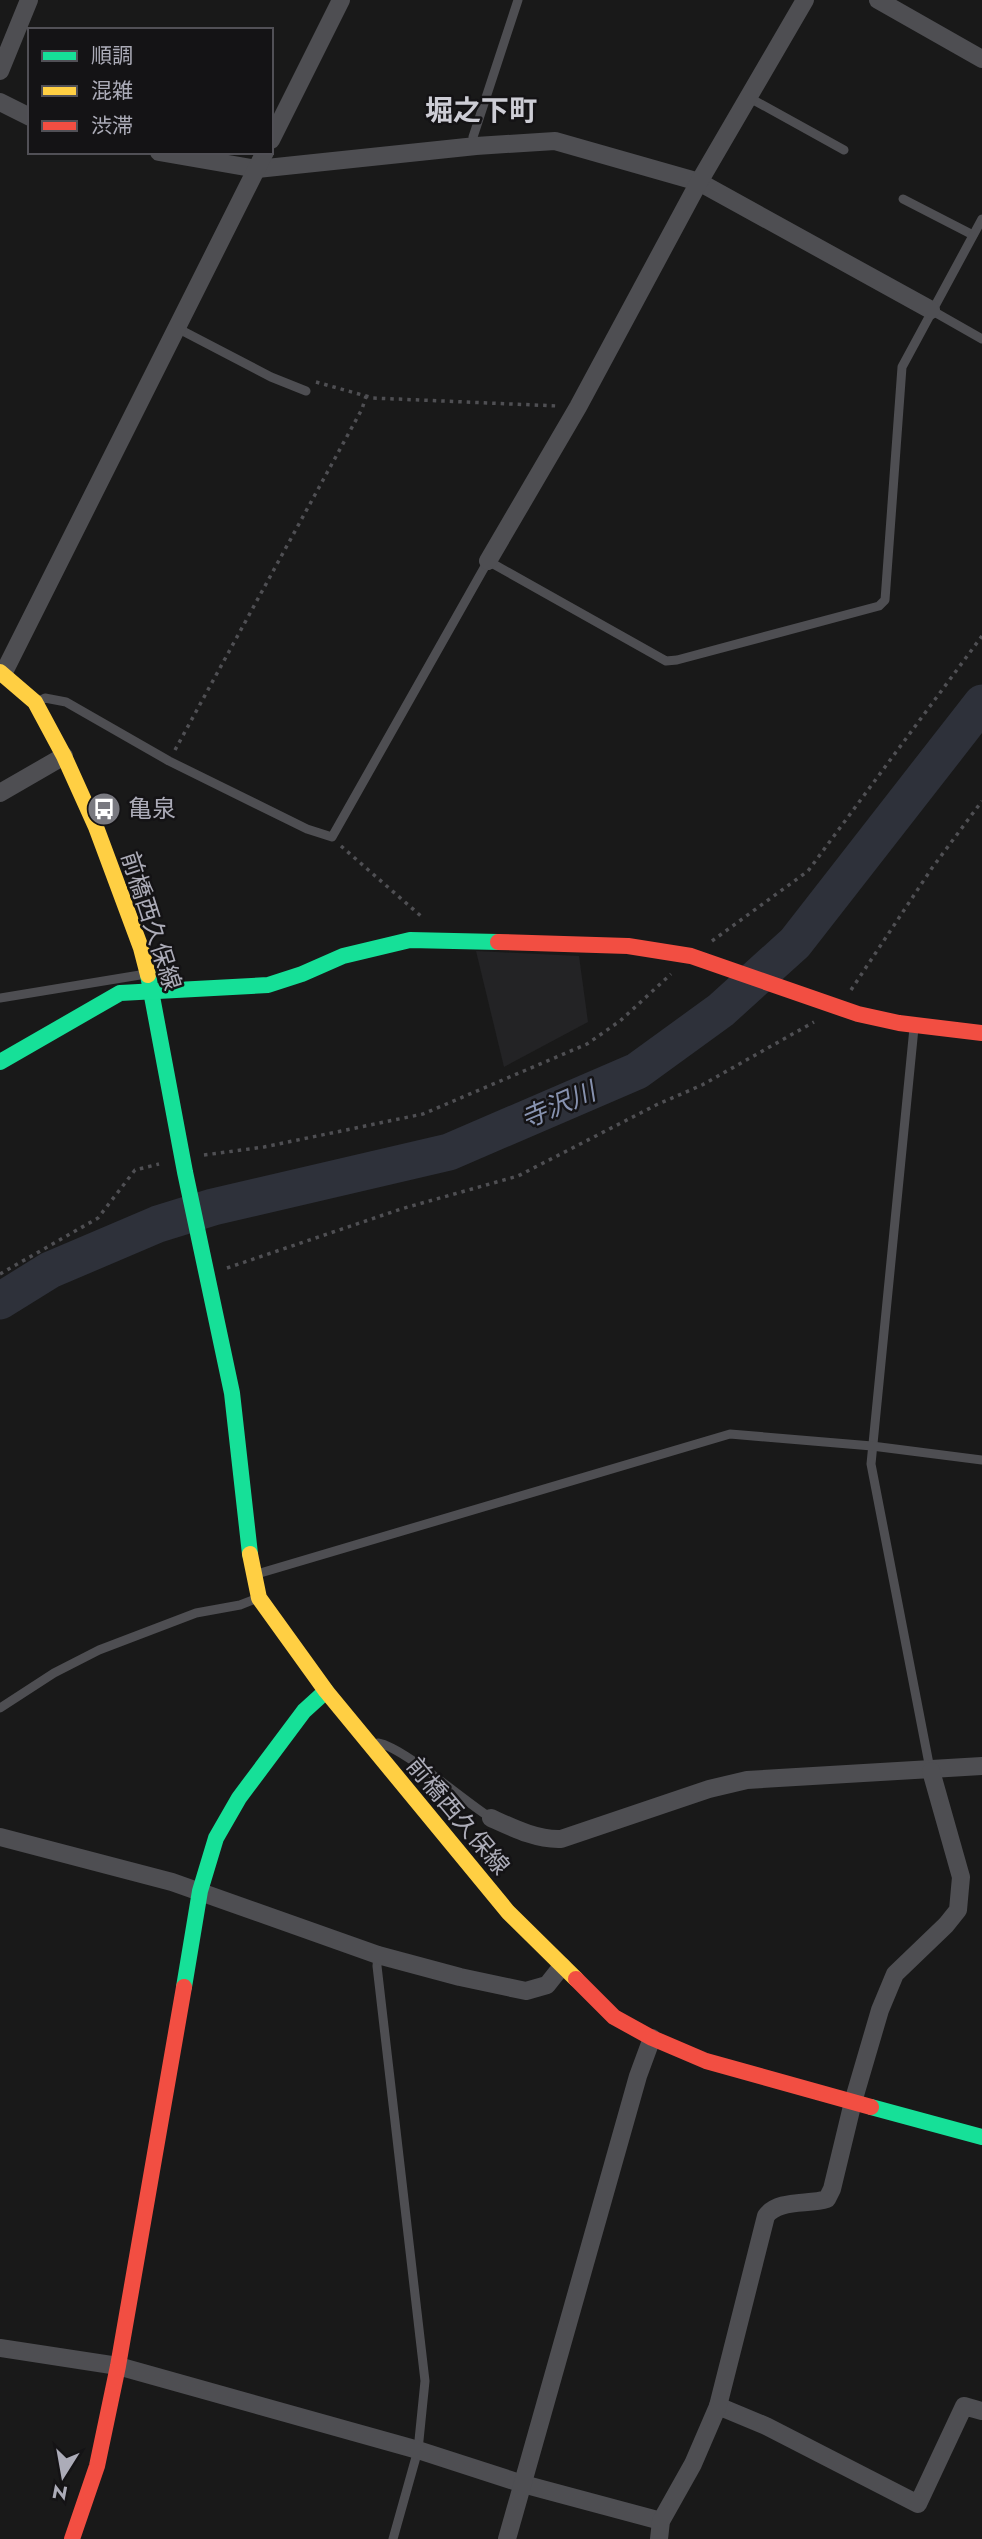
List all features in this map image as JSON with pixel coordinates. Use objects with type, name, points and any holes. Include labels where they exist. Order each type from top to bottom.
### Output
[{"type":"main road","name":"前橋西久保線","points":[[1,673],[35,702],[64,756],[96,827],[141,948],[152,991],[184,1165],[232,1392],[254,1575],[259,1598],[270,1616],[366,1741],[508,1912],[614,2017],[652,2038],[706,2061],[982,2137]]},
{"type":"main road","points":[[0,1062],[120,993],[268,985],[343,956],[410,940],[628,946],[691,956],[820,999],[838,1008],[915,1025],[982,1033]]},
{"type":"main road","points":[[72,2539],[97,2466],[118,2366],[200,1891],[216,1838],[239,1798],[304,1711],[326,1691]]},
{"type":"street","points":[[0,71],[29,0]]},
{"type":"street","points":[[273,136],[341,0]]},
{"type":"street","points":[[488,561],[578,407],[699,182],[805,0]]},
{"type":"street","points":[[878,0],[982,59]]},
{"type":"street","points":[[0,102],[28,116]]},
{"type":"street","points":[[184,154],[261,160],[555,141],[699,182],[931,310]]},
{"type":"street","points":[[1,673],[261,160]]},
{"type":"street","points":[[0,793],[64,756]]},
{"type":"street","points":[[491,1818],[551,1840],[561,1839],[709,1789],[747,1780],[982,1766]]},
{"type":"street","points":[[0,2348],[118,2366],[418,2450],[660,2530],[718,2406],[766,2216],[771,2209],[782,2205],[827,2199],[832,2189],[853,2102],[880,2010],[895,1974],[958,1910],[961,1877],[931,1771]]},
{"type":"street","points":[[0,1837],[172,1882],[378,1955],[460,1977],[526,1991],[547,1985],[562,1966]]},
{"type":"street","points":[[507,2539],[638,2077],[652,2038]]},
{"type":"street","points":[[718,2406],[766,2426],[918,2504],[964,2406],[982,2411]]},
{"type":"lane","points":[[476,146],[472,137],[518,0]]},
{"type":"lane","points":[[748,97],[844,150]]},
{"type":"lane","points":[[903,199],[973,235]]},
{"type":"lane","points":[[35,702],[45,698],[66,702],[169,761],[307,829],[332,837],[488,561],[666,661],[879,606],[885,600],[902,367],[982,219]]},
{"type":"lane","points":[[931,310],[982,340]]},
{"type":"lane","points":[[177,328],[271,377],[306,391]]},
{"type":"lane","points":[[0,998],[148,974]]},
{"type":"lane","points":[[915,1025],[871,1464],[931,1771]]},
{"type":"lane","points":[[254,1575],[730,1434],[872,1446],[982,1460]]},
{"type":"lane","points":[[0,1708],[54,1673],[99,1650],[196,1613],[240,1605],[259,1598]]},
{"type":"lane","points":[[366,1741],[386,1744],[399,1751],[491,1818]]},
{"type":"lane","points":[[378,1955],[377,1966],[425,2381],[418,2450],[393,2539]]},
{"type":"path","points":[[315,381],[366,396],[578,407]]},
{"type":"path","points":[[169,761],[362,409],[366,396]]},
{"type":"path","points":[[208,1274],[401,1209],[518,1176],[656,1105],[702,1085],[838,1008],[932,869],[982,801]]},
{"type":"path","points":[[332,837],[423,918],[435,940]]},
{"type":"path","points":[[0,1274],[98,1218],[135,1170],[184,1165]]},
{"type":"shaded area","points":[[476,951],[579,956],[588,1022],[504,1067]]},
{"type":"waterway","name":"寺沢川","points":[[0,1301],[50,1270],[158,1224],[213,1207],[449,1152],[637,1071],[721,1010],[795,943],[982,703]]},
{"type":"traffic: fast","points":[[0,1062],[120,993],[268,985],[343,956],[410,940],[498,942]]},
{"type":"traffic: fast","points":[[148,975],[185,1172],[232,1393],[250,1554]]},
{"type":"traffic: fast","points":[[184,1987],[200,1891],[216,1838],[239,1798],[304,1711],[326,1691]]},
{"type":"traffic: fast","points":[[871,2107],[982,2137]]},
{"type":"traffic: slow","points":[[0,672],[35,702],[64,756],[96,827],[141,948],[148,975]]},
{"type":"traffic: slow","points":[[250,1554],[259,1598],[326,1691],[508,1912],[576,1979]]},
{"type":"traffic: jam","points":[[498,942],[628,946],[691,956],[858,1014],[899,1023],[982,1033]]},
{"type":"traffic: jam","points":[[576,1979],[614,2017],[652,2038],[706,2061],[871,2107]]},
{"type":"traffic: jam","points":[[72,2539],[97,2466],[118,2366],[184,1987]]},
{"type":"place","name":"亀泉","points":[[104,809]]},
{"type":"district","name":"堀之下町","points":[[481,110]]}]
